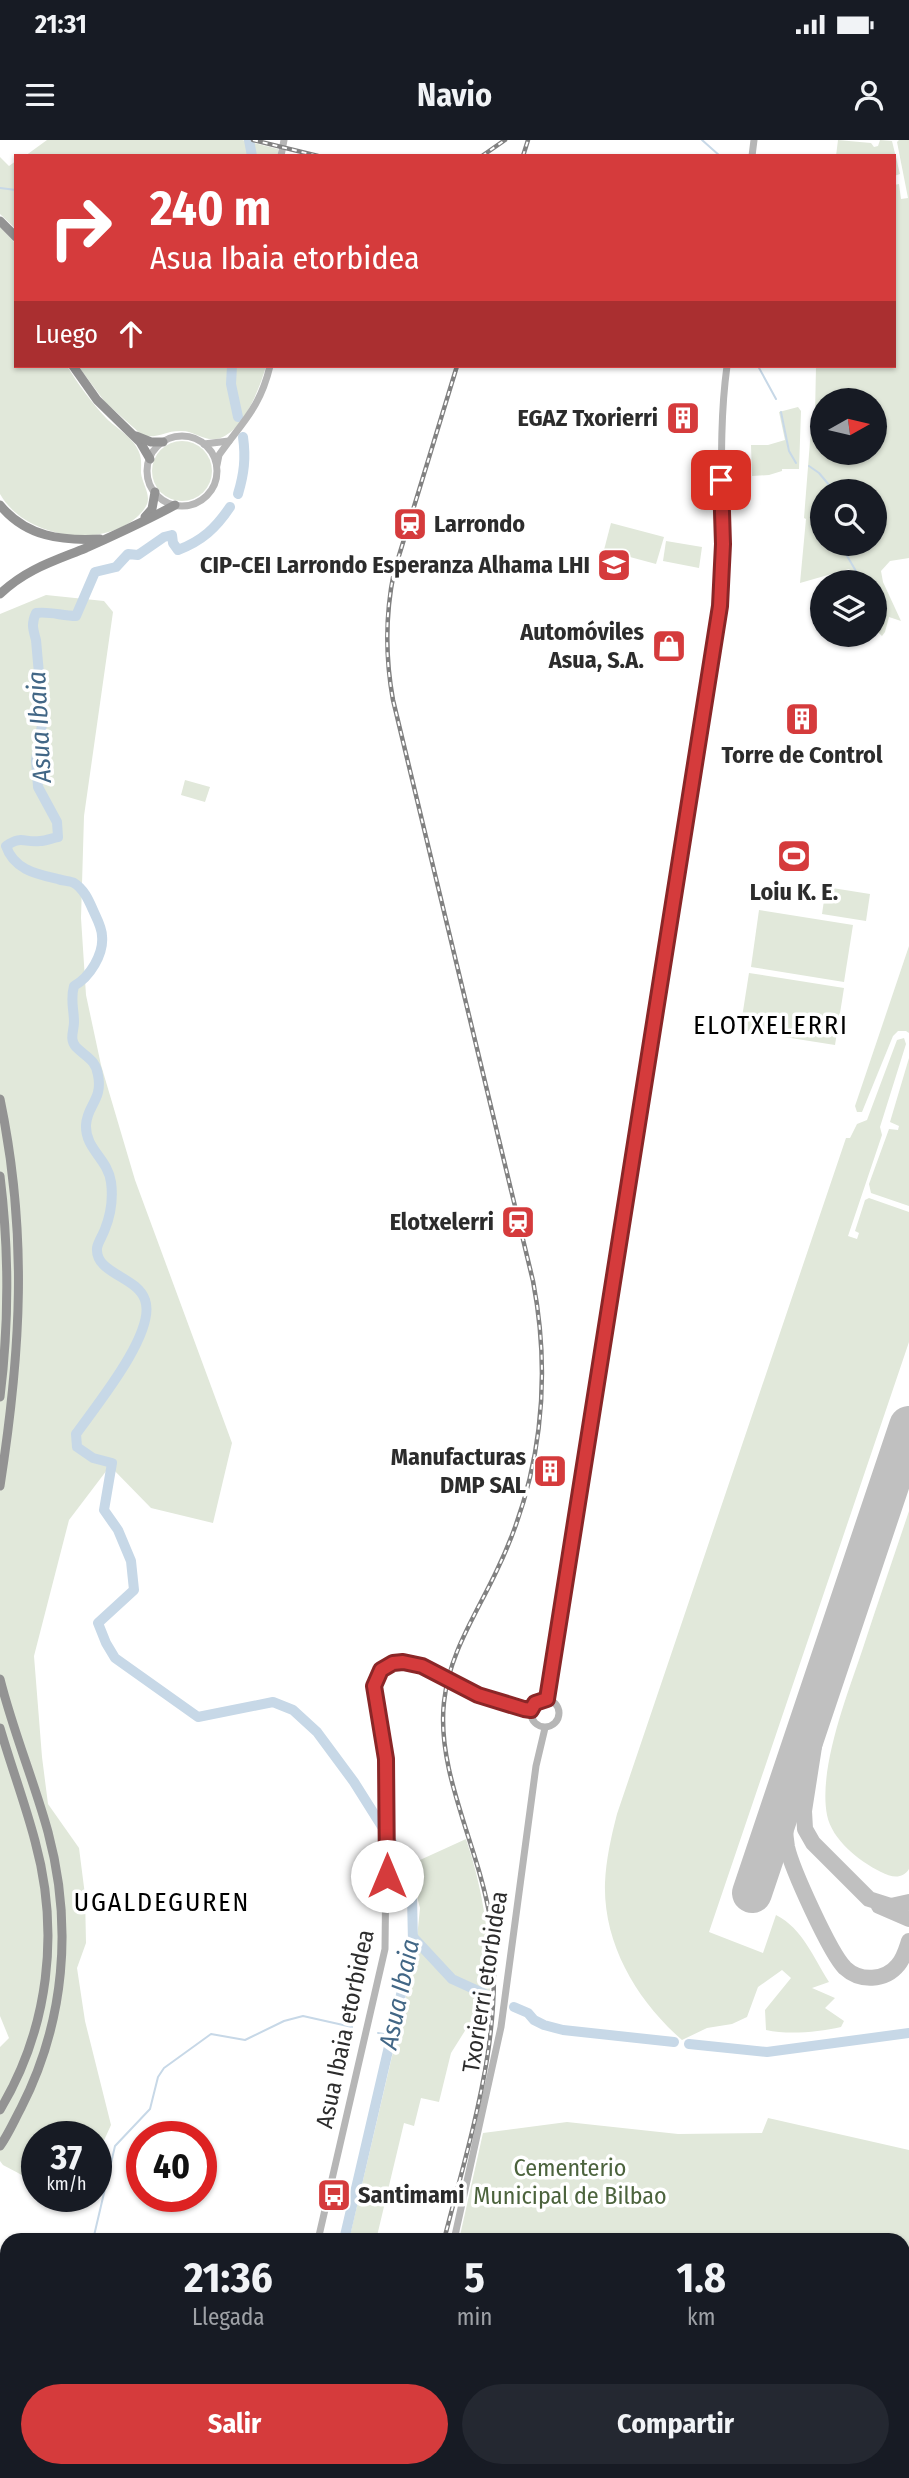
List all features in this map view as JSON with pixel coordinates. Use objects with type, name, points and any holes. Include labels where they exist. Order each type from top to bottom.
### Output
[{"type":"highway","points":[[0,221],[14,235]]},
{"type":"highway","points":[[74,368],[97,400],[144,447],[149,459]]},
{"type":"highway","points":[[134,435],[151,442],[163,442]]},
{"type":"highway","points":[[123,532],[150,513],[155,492]]},
{"type":"highway","points":[[0,505],[13,518],[45,536],[64,540],[106,538]]},
{"type":"highway","points":[[0,594],[30,570],[123,532],[175,505]]},
{"type":"highway","points":[[0,1099],[15,1190],[20,1288],[16,1370],[0,1486]]},
{"type":"highway","points":[[0,1176],[7,1265],[6,1335],[0,1397]]},
{"type":"highway","points":[[0,1679],[52,1849],[61,1896],[63,1945],[60,1986],[49,2039],[27,2096],[0,2146]]},
{"type":"highway","points":[[0,1728],[39,1858],[49,1938],[44,1988],[35,2032],[16,2080],[0,2110]]},
{"type":"street","points":[[230,441],[204,444],[184,436],[163,442],[149,459],[148,474],[155,492],[167,503],[175,505],[193,504],[209,494],[216,480],[219,455],[251,416],[265,386],[270,368]]},
{"type":"street","name":"Txorierri etorbidea","points":[[456,2233],[501,2027],[536,1766],[545,1728],[554,1724],[559,1712],[555,1703],[547,1699],[720,606],[723,544],[721,420],[727,368]]},
{"type":"street","points":[[204,444],[217,466]]},
{"type":"street","name":"Asua Ibaia etorbidea","points":[[320,2233],[382,1961],[386,1933],[387,1796],[384,1742],[374,1695],[375,1679],[381,1670],[393,1663],[414,1664],[433,1670],[494,1701],[531,1710]]},
{"type":"street","points":[[545,1728],[534,1722],[531,1710],[535,1703],[547,1699]]},
{"type":"green space","points":[[47,140],[242,140],[278,149],[278,154],[28,154]]},
{"type":"green space","points":[[838,140],[871,143],[874,147],[878,146],[880,140],[892,141],[895,154],[836,154]]},
{"type":"green space","points":[[909,140],[909,558],[890,561],[882,570],[810,570],[810,580],[800,583],[810,442],[810,466],[887,466],[887,388],[816,388],[816,368],[896,368],[896,185],[899,184],[901,199],[908,198],[897,142]]},
{"type":"green space","points":[[0,157],[9,166],[14,162],[14,227],[0,214]]},
{"type":"green space","points":[[896,158],[900,174],[896,175]]},
{"type":"green space","points":[[0,227],[14,242],[14,368],[68,368],[95,406],[137,447],[148,502],[137,517],[121,527],[84,536],[44,529],[26,520],[11,509],[0,494]]},
{"type":"green space","points":[[80,368],[265,368],[242,420],[225,436],[216,439],[185,431],[143,436],[105,402]]},
{"type":"green space","points":[[798,407],[801,411],[799,469],[782,469],[769,475],[752,476],[751,445],[768,445],[785,440],[779,412]]},
{"type":"green space","points":[[182,441],[199,446],[207,454],[212,471],[207,488],[199,496],[182,501],[165,496],[157,488],[152,471],[157,454],[165,446]]},
{"type":"green space","points":[[611,523],[664,537],[656,564],[604,550]]},
{"type":"green space","points":[[666,541],[702,547],[699,568],[663,561]]},
{"type":"green space","points":[[887,591],[901,621],[889,617],[887,624]]},
{"type":"green space","points":[[46,595],[104,601],[113,612],[84,816],[81,918],[86,995],[101,1065],[135,1180],[232,1443],[213,1523],[151,1508],[110,1466],[69,1520],[34,1656],[48,1804],[79,1848],[85,1895],[86,1943],[77,1968],[85,2021],[110,2121],[21,2121],[21,2175],[0,2161],[0,2047],[9,2038],[0,2016],[0,614]]},
{"type":"green space","points":[[185,780],[210,787],[205,802],[181,795]]},
{"type":"green space","points":[[826,887],[870,894],[866,921],[822,914]]},
{"type":"green space","points":[[759,910],[853,925],[844,982],[751,967]]},
{"type":"green space","points":[[909,946],[909,1033],[898,1031],[893,1036],[862,1112],[857,1112],[855,1106]]},
{"type":"green space","points":[[749,973],[844,988],[835,1045],[740,1030]]},
{"type":"green space","points":[[904,1038],[906,1044],[880,1127],[882,1135],[848,1236],[857,1239],[859,1233],[855,1231],[865,1200],[869,1198],[909,1212],[909,1342],[709,1932],[763,1953],[776,1915],[793,1928],[807,1944],[829,1982],[812,1988],[835,1998],[825,2008],[844,2021],[841,2027],[813,2031],[766,2030],[765,2010],[791,1978],[782,1970],[758,1987],[747,2017],[732,2024],[707,2028],[682,2040],[637,1989],[626,1970],[610,1928],[605,1883],[613,1831],[846,1138],[850,1138],[857,1124],[867,1120],[897,1040]]},
{"type":"green space","points":[[909,1058],[909,1206],[871,1193],[869,1184],[889,1129],[898,1130],[899,1126],[890,1122]]},
{"type":"green space","points":[[909,1511],[909,1869],[903,1875],[892,1876],[864,1862],[840,1841],[827,1815],[825,1796],[830,1753],[836,1731]]},
{"type":"green space","points":[[466,1839],[485,1918],[490,2000],[473,1999],[473,2018],[451,2053],[439,2102],[421,2098],[414,2126],[404,2123],[378,2233],[351,2233],[415,1958],[420,1908],[409,1865]]},
{"type":"green space","name":"Cementerio Municipal de Bilbao","points":[[768,2118],[909,2150],[909,2233],[461,2233],[483,2133],[567,2122],[678,2134],[762,2133]]},
{"type":"waterway","points":[[249,140],[252,154]]},
{"type":"waterway","points":[[702,140],[718,154]]},
{"type":"waterway","points":[[0,188],[14,190]]},
{"type":"waterway","points":[[232,368],[231,384],[238,417]]},
{"type":"waterway","points":[[759,368],[776,399]]},
{"type":"waterway","points":[[781,412],[789,451],[796,463]]},
{"type":"waterway","points":[[238,494],[244,466],[243,437]]},
{"type":"waterway","points":[[809,466],[824,479]]},
{"type":"waterway","name":"Asua Ibaia","points":[[230,507],[208,533],[187,546],[178,550],[172,535],[164,537],[138,555],[128,554],[116,567],[95,572],[76,616],[36,613],[33,626],[43,719],[36,760],[38,787],[57,822],[58,837],[42,841],[20,840],[6,846],[15,861],[27,870],[78,886],[88,899],[102,933],[101,950],[95,964],[74,986],[72,1038],[76,1047],[93,1062],[97,1070],[97,1097],[86,1125],[89,1141],[106,1167],[111,1182],[112,1200],[97,1248],[98,1257],[109,1270],[141,1292],[145,1300],[146,1314],[142,1331],[122,1369],[76,1434],[77,1447],[93,1458],[112,1463],[104,1510],[118,1530],[131,1561],[134,1590],[98,1623],[115,1658],[198,1717],[273,1702],[293,1710],[317,1732],[354,1782],[405,1863],[412,1896],[413,1943],[346,2233]]},
{"type":"waterway","points":[[847,556],[855,570]]},
{"type":"waterway","points":[[413,1937],[452,1979],[487,1995]]},
{"type":"waterway","points":[[514,2007],[544,2025],[563,2030],[674,2042]]},
{"type":"waterway","points":[[95,2233],[115,2146],[150,2109],[158,2077],[164,2068],[211,2034],[245,2040],[284,2021],[303,2016],[352,2027]]},
{"type":"waterway","points":[[378,2033],[391,2035]]},
{"type":"waterway","points":[[689,2044],[767,2052],[909,2033]]},
{"type":"taxiway","points":[[831,1658],[823,1689],[804,1811],[805,1829],[813,1843],[869,1899],[891,1906],[909,1902]]},
{"type":"taxiway","points":[[794,1767],[785,1817],[787,1847],[812,1910],[838,1959],[851,1973],[879,1977],[898,1965],[909,1941]]},
{"type":"taxiway","points":[[879,1906],[909,1919]]},
{"type":"runway","points":[[752,1893],[909,1426]]},
{"type":"railway","points":[[253,140],[310,154]]},
{"type":"railway","points":[[485,154],[505,140]]},
{"type":"railway","points":[[524,154],[528,140]]},
{"type":"railway","points":[[446,2233],[483,2081],[490,2041],[494,1959],[485,1891],[446,1755],[444,1702],[458,1650],[512,1536],[524,1500],[533,1465],[542,1392],[542,1355],[533,1281],[393,700],[389,668],[387,636],[394,572],[456,368]]},
{"type":"place","name":"EGAZ Txorierri","points":[[683,418]]},
{"type":"place","name":"Larrondo","points":[[410,524]]},
{"type":"place","name":"CIP-CEI Larrondo Esperanza Alhama LHI","points":[[614,565]]},
{"type":"place","name":"Automóviles Asua, S.A.","points":[[669,646]]},
{"type":"place","name":"Torre de Control","points":[[802,719]]},
{"type":"place","name":"Loiu K. E.","points":[[794,856]]},
{"type":"place","name":"Elotxelerri","points":[[518,1222]]},
{"type":"place","name":"Manufacturas DMP SAL","points":[[550,1471]]},
{"type":"place","name":"Santimami","points":[[334,2195]]},
{"type":"district","name":"ELOTXELERRI","points":[[771,1025]]},
{"type":"district","name":"UGALDEGUREN","points":[[162,1902]]},
{"type":"route","points":[[387,1876],[386,1759],[374,1695],[375,1679],[381,1670],[393,1663],[403,1662],[422,1666],[478,1695],[524,1709],[531,1710],[539,1700],[547,1699],[720,606],[723,544],[721,480]]}]
